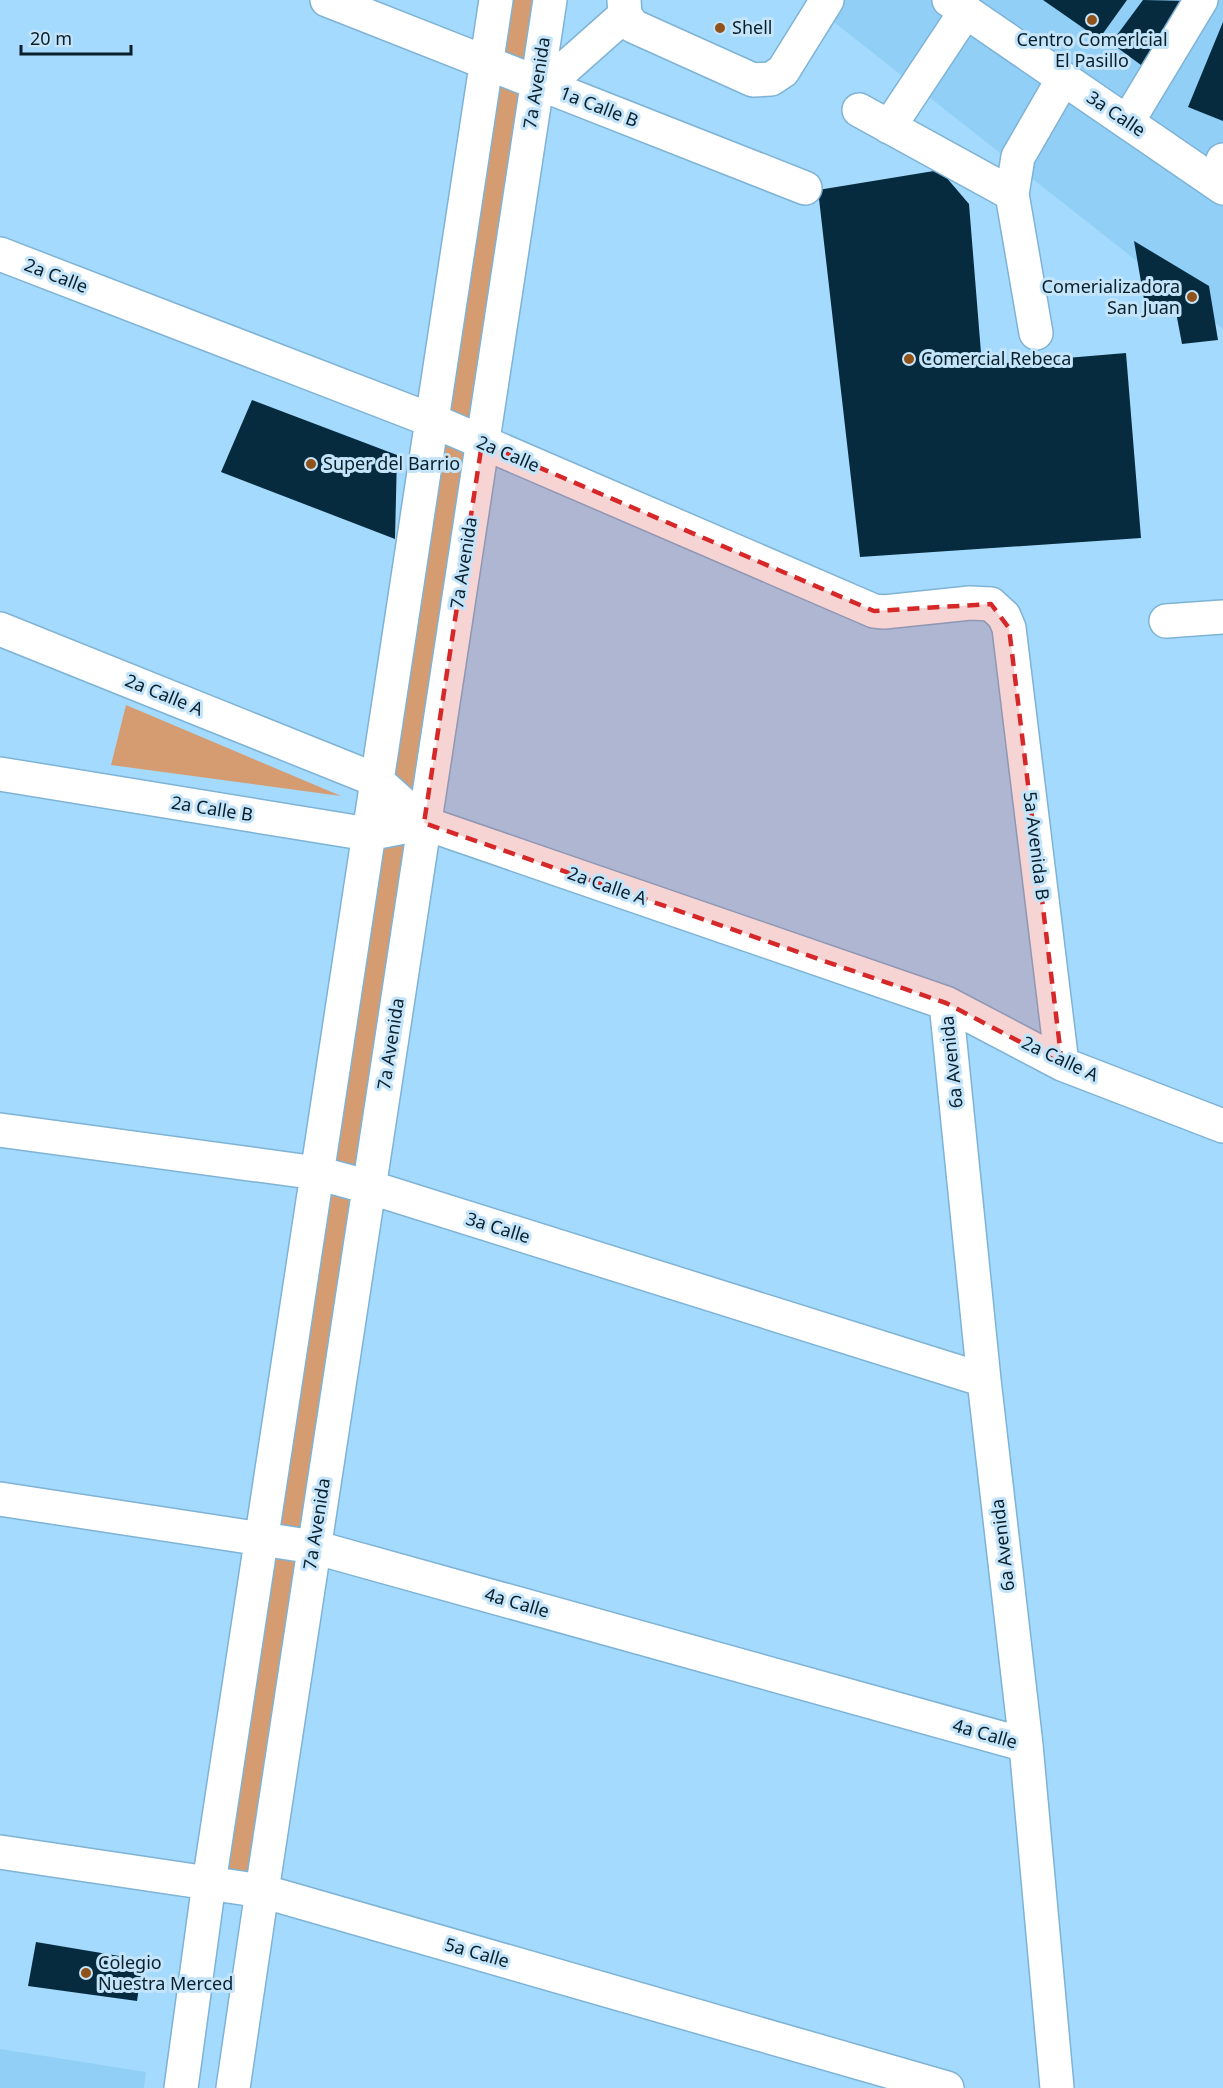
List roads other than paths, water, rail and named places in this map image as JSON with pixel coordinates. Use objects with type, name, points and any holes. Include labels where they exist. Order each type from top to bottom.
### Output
[{"type":"street","name":"1a Calle B","points":[[327,0],[805,188]]},
{"type":"street","points":[[181,2088],[208,1883],[496,0]]},
{"type":"street","name":"7a Avenida","points":[[233,2088],[482,443],[541,84],[549,0]]},
{"type":"street","points":[[541,84],[625,7],[633,26],[753,80],[771,79],[783,71],[827,0]]},
{"type":"street","points":[[1128,121],[1201,0]]},
{"type":"street","points":[[889,127],[958,6]]},
{"type":"street","name":"3a Calle","points":[[958,6],[1063,79],[1220,177]]},
{"type":"street","points":[[1036,333],[1012,194],[1018,157],[1063,79]]},
{"type":"street","points":[[859,110],[1012,194]]},
{"type":"street","name":"2a Calle","points":[[0,254],[431,420],[874,611],[884,612],[970,603],[991,604],[1004,616],[1009,628]]},
{"type":"street","points":[[1166,621],[1223,617]]},
{"type":"street","name":"5a Avenida B","points":[[1009,628],[1062,1064]]},
{"type":"street","name":"2a Calle A","points":[[0,629],[376,780],[424,823],[946,1003],[1062,1064],[1223,1126]]},
{"type":"street","name":"2a Calle B","points":[[0,774],[368,834],[424,823]]},
{"type":"street","name":"6a Avenida","points":[[946,1003],[984,1380],[1026,1745],[1057,2088]]},
{"type":"street","name":"3a Calle","points":[[0,1130],[317,1173],[369,1187],[984,1380]]},
{"type":"street","name":"4a Calle","points":[[0,1499],[314,1547],[1026,1745]]},
{"type":"street","name":"5a Calle","points":[[0,1852],[262,1891],[947,2088]]},
{"type":"place","name":"Centro Comerlcial El Pasillo","points":[[1092,20]]},
{"type":"place","name":"Shell","points":[[720,28]]},
{"type":"place","name":"Comerializadora San Juan","points":[[1192,297]]},
{"type":"place","name":"Comercial Rebeca","points":[[909,359]]},
{"type":"place","name":"Super del Barrio","points":[[311,464]]},
{"type":"place","name":"Colegio Nuestra Merced","points":[[86,1973]]}]
